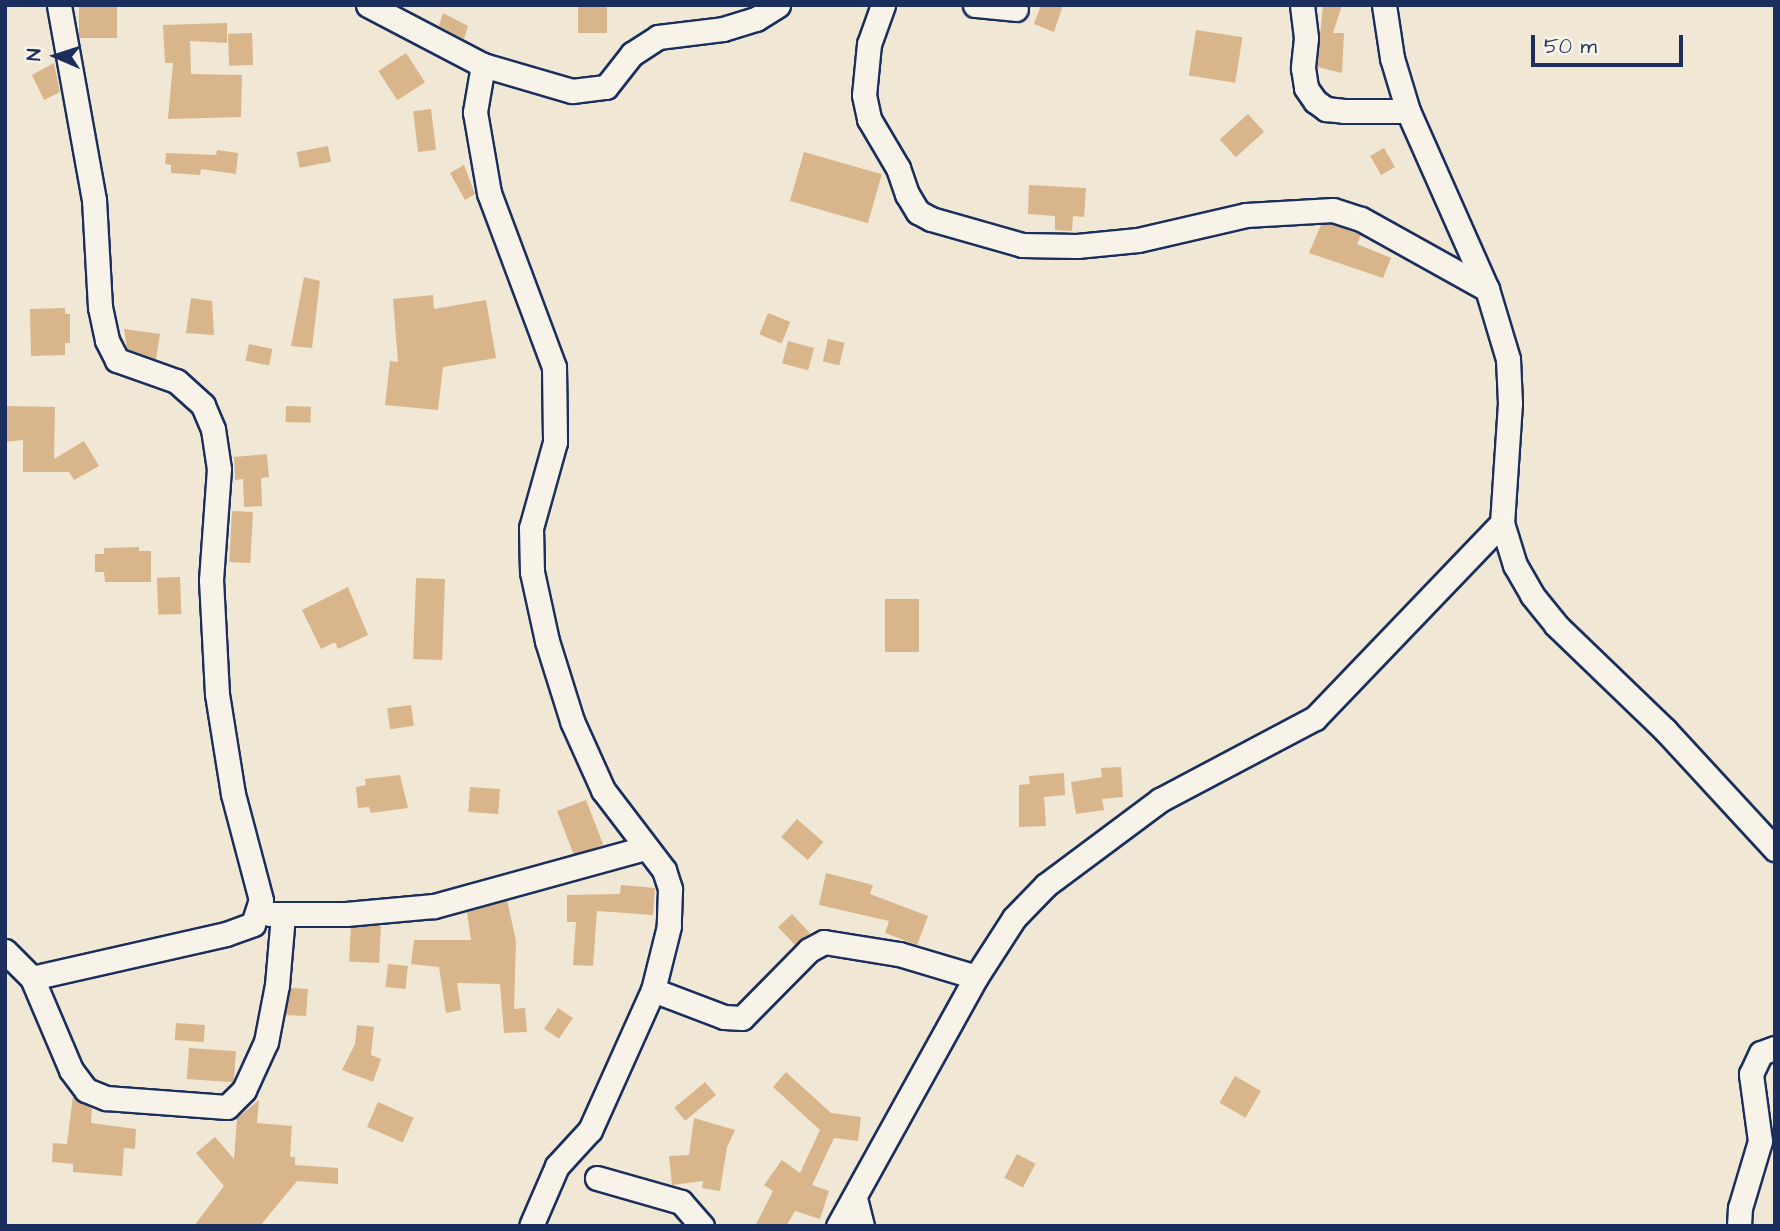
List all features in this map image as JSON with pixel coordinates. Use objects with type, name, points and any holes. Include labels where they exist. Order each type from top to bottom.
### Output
[{"type":"street","points":[[5,951],[32,978],[71,1070],[86,1090],[106,1098],[227,1107],[244,1090],[266,1042],[277,985],[271,914],[261,900],[233,793],[217,694],[211,580],[219,468],[213,429],[203,405],[176,381],[117,360],[107,340],[100,307],[94,200],[59,5]]},
{"type":"street","points":[[368,5],[483,65],[540,83],[591,90],[616,80],[632,54],[658,37],[723,29],[756,19],[778,5]]},
{"type":"street","points":[[883,5],[869,44],[864,95],[869,118],[898,168],[906,194],[918,212],[932,219],[1022,245],[1077,246],[1138,240],[1246,215],[1333,210],[1361,219],[1487,289]]},
{"type":"street","points":[[975,5],[1016,9]]},
{"type":"street","points":[[1302,5],[1306,38],[1303,68],[1306,88],[1315,101],[1344,111],[1408,111]]},
{"type":"street","points":[[1384,5],[1392,58],[1408,111],[1487,289],[1509,370],[1502,523],[1515,565],[1548,615],[1665,730],[1775,849]]},
{"type":"street","points":[[483,65],[475,112],[489,193],[554,368],[555,442],[531,528],[532,572],[572,721],[603,790],[664,870],[670,889],[669,926],[653,990],[590,1130],[557,1166],[531,1226]]},
{"type":"street","points":[[838,1226],[976,977],[1014,919],[1046,885],[1115,829],[1160,800],[1315,718],[1502,523]]},
{"type":"street","points":[[32,978],[226,934],[271,914],[434,906],[645,848]]},
{"type":"street","points":[[653,990],[724,1017],[742,1018],[809,950],[833,942],[899,954],[976,977]]},
{"type":"street","points":[[1739,1226],[1740,1208],[1760,1141],[1751,1074],[1762,1053],[1775,1048]]},
{"type":"street","points":[[597,1178],[681,1202],[702,1226]]},
{"type":"street","points":[[855,1198],[862,1226]]},
{"type":"building","points":[[79,5],[117,5],[117,38],[79,38]]},
{"type":"building","points":[[578,5],[607,5],[607,33],[578,33]]},
{"type":"building","points":[[1041,5],[1063,5],[1054,32],[1034,24]]},
{"type":"building","points":[[1323,5],[1342,5],[1333,33],[1344,33],[1342,73],[1317,67]]},
{"type":"building","points":[[443,13],[468,26],[464,39],[439,26]]},
{"type":"building","points":[[227,23],[227,43],[190,41],[191,74],[242,75],[241,117],[168,119],[173,63],[165,63],[163,25]]},
{"type":"building","points":[[1196,30],[1242,37],[1235,83],[1189,75]]},
{"type":"building","points":[[252,33],[253,65],[229,66],[228,34]]},
{"type":"building","points":[[406,53],[425,82],[397,100],[378,71]]},
{"type":"building","points":[[54,63],[60,92],[44,100],[32,75]]},
{"type":"building","points":[[431,109],[436,150],[418,152],[413,111]]},
{"type":"building","points":[[1248,114],[1264,132],[1236,157],[1220,139]]},
{"type":"building","points":[[328,146],[331,162],[300,168],[297,152]]},
{"type":"building","points":[[1384,148],[1395,167],[1381,175],[1370,156]]},
{"type":"building","points":[[217,150],[238,153],[236,174],[201,169],[200,175],[171,173],[171,165],[165,164],[166,153],[216,155]]},
{"type":"building","points":[[804,152],[882,174],[868,223],[790,201]]},
{"type":"building","points":[[464,165],[475,194],[465,200],[450,173]]},
{"type":"building","points":[[1029,185],[1086,188],[1084,217],[1073,216],[1072,231],[1055,230],[1055,216],[1028,214]]},
{"type":"building","points":[[1331,224],[1361,235],[1357,244],[1391,258],[1383,278],[1309,253],[1321,225]]},
{"type":"building","points":[[304,277],[320,281],[312,348],[291,346]]},
{"type":"building","points":[[433,295],[434,309],[486,300],[496,358],[443,367],[438,410],[385,405],[390,361],[398,362],[393,299]]},
{"type":"building","points":[[191,298],[212,301],[214,335],[186,333]]},
{"type":"building","points":[[65,308],[65,314],[70,314],[70,343],[65,343],[65,355],[31,356],[30,309]]},
{"type":"building","points":[[768,313],[790,322],[782,343],[759,334]]},
{"type":"building","points":[[124,329],[160,334],[156,359],[127,349]]},
{"type":"building","points":[[828,339],[845,343],[839,365],[823,361]]},
{"type":"building","points":[[788,341],[814,348],[808,370],[782,363]]},
{"type":"building","points":[[249,344],[272,349],[269,366],[245,361]]},
{"type":"building","points":[[5,406],[55,407],[54,459],[84,441],[99,466],[74,480],[69,472],[23,472],[23,440],[5,442]]},
{"type":"building","points":[[286,406],[311,407],[310,423],[285,422]]},
{"type":"building","points":[[267,454],[269,477],[261,478],[262,506],[244,507],[243,479],[235,480],[234,457]]},
{"type":"building","points":[[232,511],[253,512],[250,563],[229,562]]},
{"type":"building","points":[[139,547],[139,551],[151,551],[151,582],[105,582],[104,572],[95,572],[95,554],[104,554],[104,548]]},
{"type":"building","points":[[180,577],[181,614],[158,615],[157,578]]},
{"type":"building","points":[[416,578],[445,579],[442,660],[413,659]]},
{"type":"building","points":[[348,587],[368,635],[338,649],[335,642],[321,649],[302,610]]},
{"type":"building","points":[[885,599],[919,599],[919,652],[885,652]]},
{"type":"building","points":[[411,705],[414,726],[390,729],[387,708]]},
{"type":"building","points":[[1121,767],[1123,797],[1102,799],[1104,810],[1076,814],[1071,782],[1102,777],[1101,768]]},
{"type":"building","points":[[1064,773],[1065,795],[1044,797],[1046,826],[1019,827],[1019,785],[1030,784],[1029,776]]},
{"type":"building","points":[[400,775],[408,808],[371,813],[369,807],[358,808],[356,787],[366,785],[365,779]]},
{"type":"building","points":[[470,787],[500,789],[498,814],[468,812]]},
{"type":"building","points":[[586,800],[603,845],[574,856],[557,811]]},
{"type":"building","points":[[797,819],[823,842],[808,860],[781,837]]},
{"type":"building","points":[[826,873],[873,885],[870,894],[928,916],[917,945],[885,933],[889,921],[819,905]]},
{"type":"building","points":[[621,885],[655,888],[653,915],[597,911],[593,966],[573,965],[576,922],[567,922],[567,895],[620,894]]},
{"type":"building","points":[[507,900],[516,941],[514,1009],[525,1008],[527,1032],[504,1033],[500,984],[457,983],[461,1010],[446,1013],[439,967],[411,964],[414,940],[471,940],[467,912]]},
{"type":"building","points":[[792,914],[810,933],[796,946],[778,927]]},
{"type":"building","points":[[351,924],[381,926],[379,963],[349,961]]},
{"type":"building","points":[[388,964],[408,966],[405,989],[386,987]]},
{"type":"building","points":[[291,988],[308,989],[306,1016],[285,1015]]},
{"type":"building","points":[[558,1008],[573,1018],[559,1039],[544,1029]]},
{"type":"building","points":[[176,1023],[205,1025],[204,1042],[175,1040]]},
{"type":"building","points":[[357,1025],[374,1027],[371,1055],[381,1059],[373,1082],[342,1070],[355,1044]]},
{"type":"building","points":[[189,1048],[236,1051],[234,1082],[187,1079]]},
{"type":"building","points":[[786,1072],[831,1113],[861,1117],[858,1141],[834,1138],[812,1185],[829,1191],[820,1219],[795,1211],[786,1226],[755,1226],[773,1191],[764,1185],[782,1160],[800,1173],[820,1130],[773,1087]]},
{"type":"building","points":[[1235,1076],[1261,1091],[1245,1118],[1220,1103]]},
{"type":"building","points":[[705,1082],[716,1095],[685,1121],[674,1108]]},
{"type":"building","points":[[73,1096],[92,1109],[91,1123],[136,1129],[135,1149],[124,1148],[122,1176],[73,1172],[73,1164],[52,1162],[53,1143],[67,1144]]},
{"type":"building","points":[[259,1100],[257,1123],[292,1126],[290,1157],[295,1157],[295,1165],[338,1168],[338,1184],[297,1181],[260,1226],[194,1226],[224,1186],[196,1153],[215,1137],[234,1159],[237,1118]]},
{"type":"building","points":[[378,1102],[414,1118],[403,1143],[367,1127]]},
{"type":"building","points":[[694,1118],[735,1130],[727,1147],[720,1191],[702,1188],[703,1181],[672,1185],[669,1156],[689,1155]]},
{"type":"building","points":[[1017,1154],[1036,1164],[1023,1188],[1004,1178]]}]
